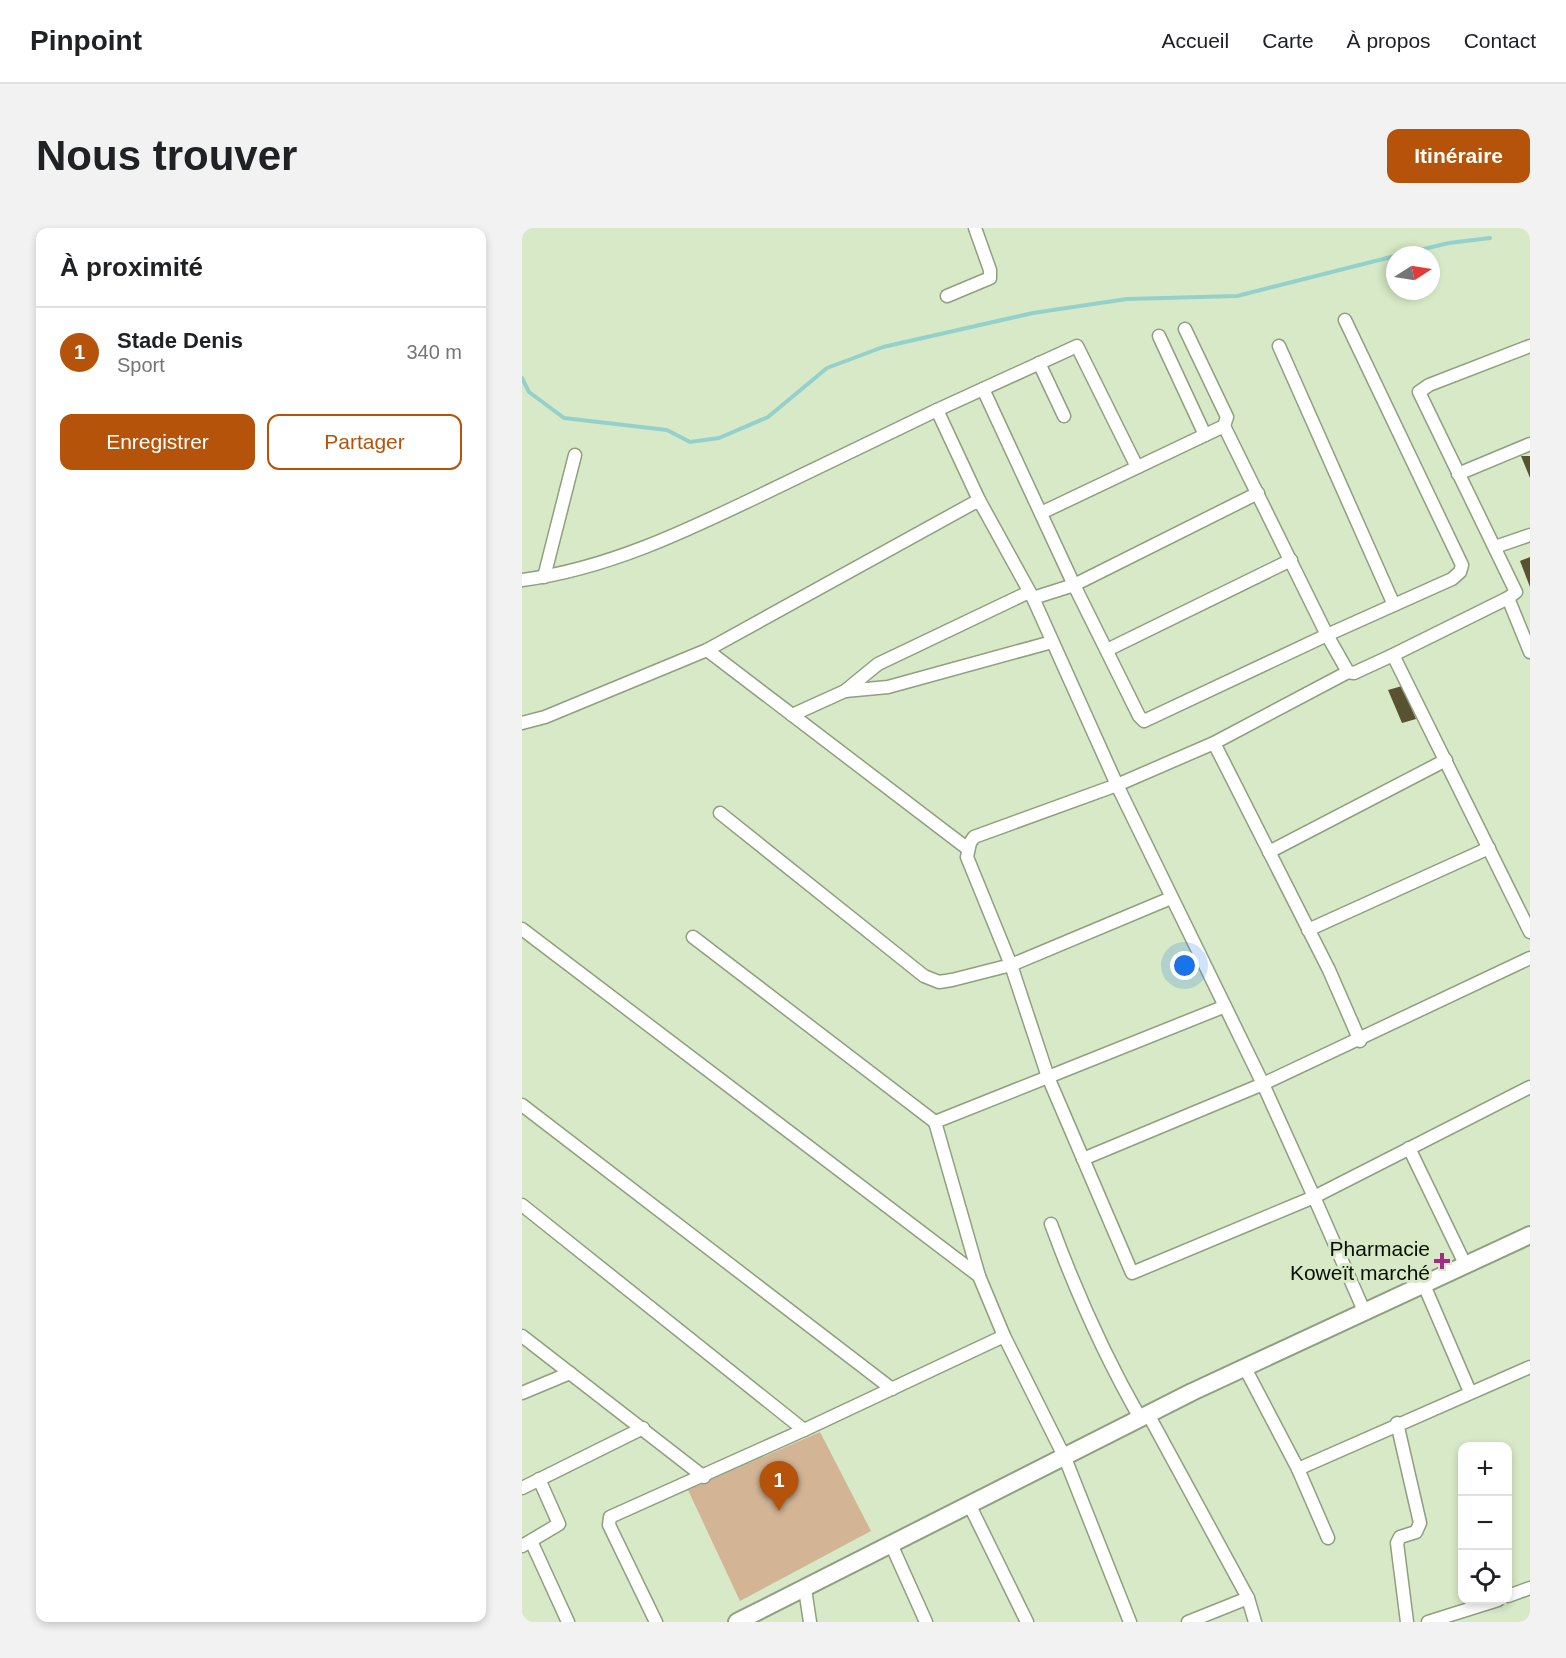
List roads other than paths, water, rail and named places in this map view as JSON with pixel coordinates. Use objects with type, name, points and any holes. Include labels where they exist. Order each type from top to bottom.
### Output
[{"type":"street","points":[[947,296],[990,278],[990,270],[975,228]]},
{"type":"street","points":[[983,389],[1074,585],[1139,716],[1144,720],[1452,579],[1460,572],[1462,565],[1345,320]]},
{"type":"street","points":[[1185,329],[1227,417],[1224,426],[1327,635],[1348,672],[1354,674],[1516,592],[1419,392],[1430,385],[1530,346]]},
{"type":"street","points":[[1159,336],[1205,435]]},
{"type":"street","points":[[522,580],[544,577],[613,558],[684,532],[937,410],[1077,346],[1137,467]]},
{"type":"street","points":[[1279,346],[1394,605]]},
{"type":"street","points":[[1039,363],[1064,416]]},
{"type":"street","points":[[937,410],[979,500],[1031,595],[1117,785],[1223,1007],[1263,1084],[1365,1313]]},
{"type":"street","points":[[1041,513],[1224,426]]},
{"type":"street","points":[[1458,474],[1530,444]]},
{"type":"street","points":[[544,577],[575,454]]},
{"type":"street","points":[[792,715],[845,691],[878,664],[1031,595],[1074,585],[1258,493]]},
{"type":"street","points":[[522,723],[545,717],[707,650],[979,500]]},
{"type":"street","points":[[1495,547],[1530,535]]},
{"type":"street","points":[[1107,650],[1291,560]]},
{"type":"street","points":[[1508,598],[1530,652]]},
{"type":"street","points":[[845,691],[888,687],[1052,642]]},
{"type":"street","points":[[707,650],[968,849]]},
{"type":"street","points":[[1393,655],[1530,932]]},
{"type":"street","points":[[1348,672],[1214,744],[1117,785],[974,837],[968,849],[967,857],[1011,965],[1048,1077],[1132,1273],[1314,1197],[1530,1088]]},
{"type":"street","points":[[1214,744],[1308,930],[1360,1041]]},
{"type":"street","points":[[1269,852],[1446,760]]},
{"type":"street","points":[[720,813],[924,976],[939,982],[1011,965],[1171,898]]},
{"type":"street","points":[[1308,930],[1489,848]]},
{"type":"street","points":[[522,929],[979,1276]]},
{"type":"street","points":[[693,937],[935,1122],[979,1276],[1004,1336],[1065,1458],[1130,1622]]},
{"type":"street","points":[[1083,1159],[1360,1041],[1530,958]]},
{"type":"street","points":[[935,1122],[1223,1007]]},
{"type":"street","points":[[522,1105],[892,1389]]},
{"type":"street","points":[[1409,1148],[1466,1266]]},
{"type":"street","points":[[522,1205],[804,1431]]},
{"type":"street","points":[[1052,1224],[1066,1265],[1107,1360],[1144,1416],[1248,1598],[1255,1622]]},
{"type":"street","points":[[737,1622],[1144,1416],[1530,1235]]},
{"type":"street","points":[[1424,1285],[1470,1392]]},
{"type":"street","points":[[522,1336],[704,1477]]},
{"type":"street","points":[[656,1622],[609,1520],[1004,1336]]},
{"type":"street","points":[[1298,1468],[1530,1367]]},
{"type":"street","points":[[1245,1368],[1298,1468],[1328,1538]]},
{"type":"street","points":[[522,1393],[570,1372]]},
{"type":"street","points":[[1397,1423],[1420,1523],[1416,1532],[1400,1537],[1397,1542],[1407,1622]]},
{"type":"street","points":[[522,1488],[643,1428]]},
{"type":"street","points":[[539,1479],[559,1524],[526,1543],[568,1622]]},
{"type":"street","points":[[969,1504],[1027,1622]]},
{"type":"street","points":[[891,1544],[926,1622]]},
{"type":"street","points":[[1512,1595],[1530,1588]]},
{"type":"street","points":[[805,1589],[810,1622]]},
{"type":"street","points":[[1188,1622],[1248,1598]]},
{"type":"street","points":[[1428,1622],[1482,1604]]},
{"type":"waterway","points":[[1436,246],[1490,238]]},
{"type":"waterway","points":[[522,378],[529,392],[564,418],[667,430],[690,442],[719,438],[768,417],[827,368],[883,347],[1033,313],[1127,299],[1237,296],[1386,258]]},
{"type":"place","name":"Pharmacie Koweït marché","points":[[1442,1261]]},
{"type":"place","name":"Stade Denis","points":[[779,1511]]}]
